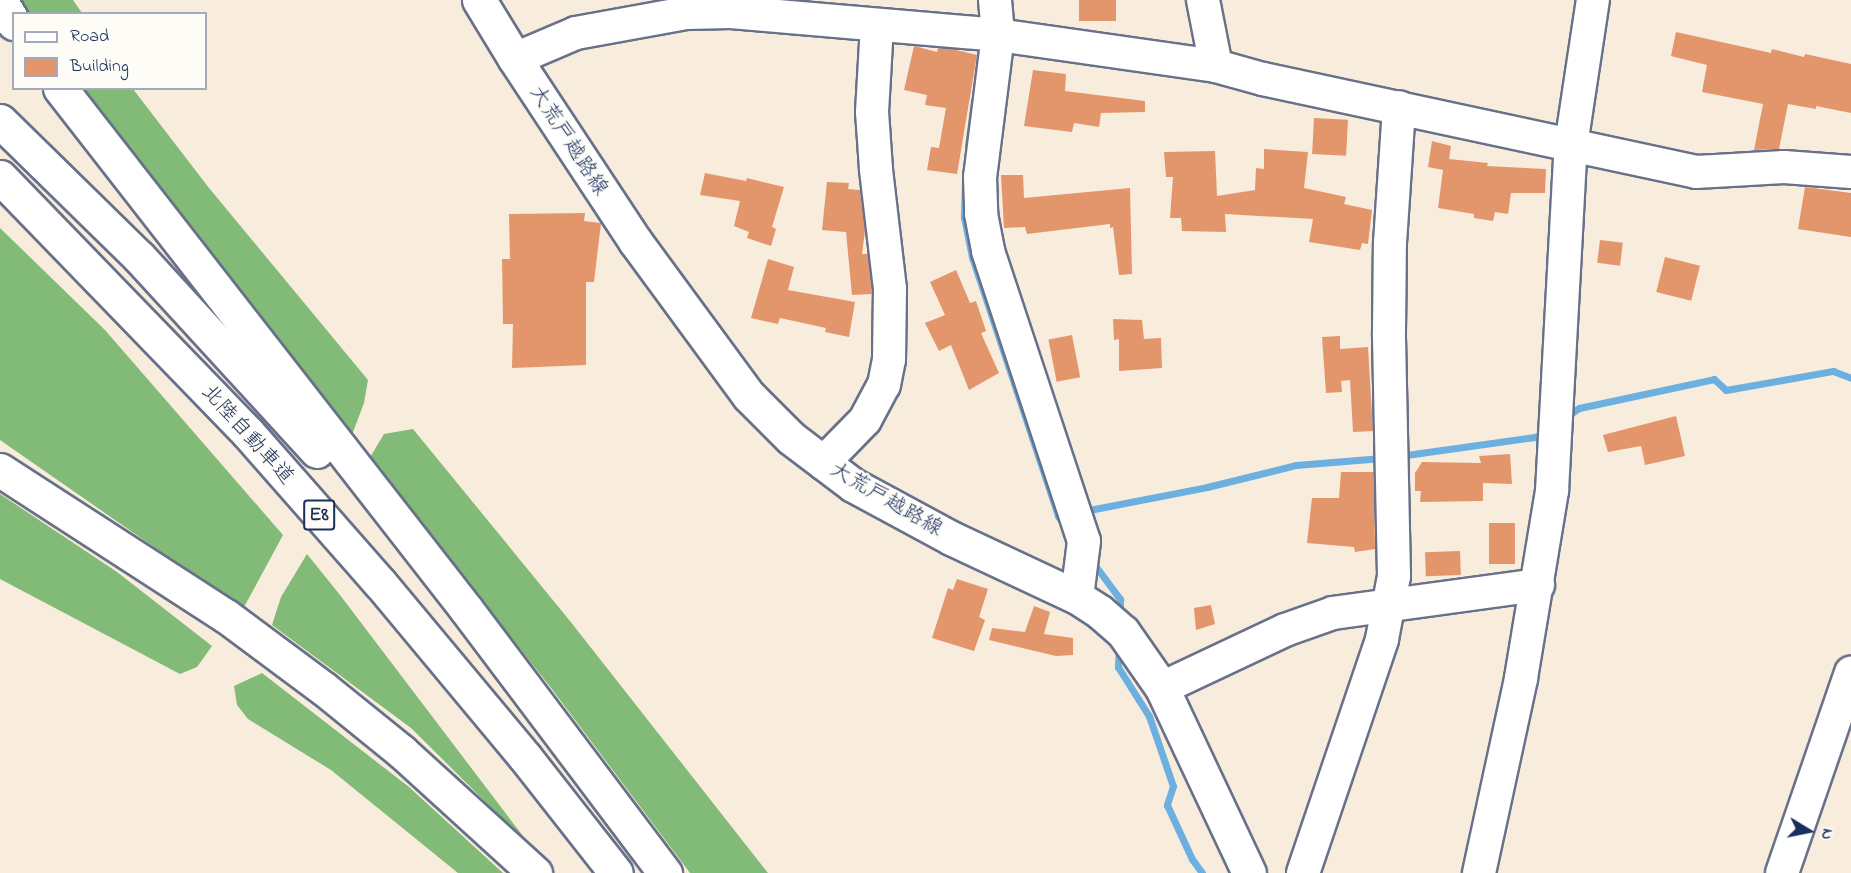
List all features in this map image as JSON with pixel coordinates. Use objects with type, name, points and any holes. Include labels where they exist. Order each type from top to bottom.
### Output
[{"type":"main road","points":[[0,0],[12,20]]},
{"type":"main road","name":"大荒戸越路線","points":[[479,0],[634,241],[725,366],[749,396],[791,438],[853,485],[951,538],[1077,597],[1100,612],[1123,633],[1162,688],[1249,873]]},
{"type":"main road","name":"北陸自動車道","points":[[62,90],[466,609],[568,748]]},
{"type":"main road","name":"北陸自動車道","points":[[0,121],[139,257],[276,403],[460,615],[568,748],[665,873]]},
{"type":"main road","name":"北陸自動車道","points":[[0,177],[264,451],[380,583],[525,757],[616,873]]},
{"type":"main road","points":[[0,470],[226,616],[323,688],[402,752],[535,873]]},
{"type":"street","points":[[995,0],[998,35],[994,81],[982,153],[981,214],[988,251],[1084,541],[1077,597]]},
{"type":"street","points":[[1203,0],[1216,66]]},
{"type":"street","points":[[1479,873],[1521,678],[1552,491],[1571,145],[1593,0]]},
{"type":"street","points":[[515,59],[576,33],[686,13],[731,12],[998,35],[1216,66],[1263,79],[1696,172],[1785,167],[1851,172]]},
{"type":"street","points":[[823,463],[865,420],[884,385],[889,360],[890,289],[872,112],[877,25]]},
{"type":"street","points":[[1303,873],[1382,639],[1387,603],[1394,576],[1390,243],[1400,107]]},
{"type":"street","points":[[1162,688],[1285,630],[1333,613],[1387,603],[1538,585]]},
{"type":"street","points":[[1782,873],[1851,673]]},
{"type":"green space","points":[[13,0],[73,0],[81,12],[20,12]]},
{"type":"green space","points":[[77,90],[134,90],[209,188],[368,380],[364,403],[350,440]]},
{"type":"green space","points":[[0,228],[105,330],[283,535],[243,609],[0,440]]},
{"type":"green space","points":[[413,429],[570,621],[768,873],[690,873],[548,684],[369,459],[384,434]]},
{"type":"green space","points":[[0,494],[117,572],[212,646],[197,667],[180,674],[0,579]]},
{"type":"green space","points":[[307,554],[532,848],[411,728],[272,625],[281,597]]},
{"type":"green space","points":[[262,673],[409,787],[503,873],[458,873],[331,770],[248,719],[237,705],[234,686]]},
{"type":"building","points":[[1079,0],[1116,0],[1116,21],[1079,21]]},
{"type":"building","points":[[1676,32],[1771,53],[1772,49],[1804,57],[1805,54],[1851,64],[1851,113],[1816,106],[1816,109],[1788,104],[1779,149],[1754,150],[1763,104],[1702,92],[1707,65],[1671,56]]},
{"type":"building","points":[[914,46],[937,52],[938,48],[952,49],[977,55],[957,174],[927,170],[931,147],[939,148],[946,108],[925,105],[927,95],[904,90]]},
{"type":"building","points":[[1033,70],[1066,74],[1065,91],[1145,101],[1145,112],[1101,113],[1099,127],[1074,123],[1072,132],[1024,126]]},
{"type":"building","points":[[1314,118],[1348,120],[1346,156],[1312,154]]},
{"type":"building","points":[[1432,141],[1451,146],[1449,159],[1488,163],[1487,166],[1546,169],[1545,193],[1511,193],[1508,214],[1495,212],[1493,221],[1474,218],[1474,214],[1438,208],[1443,170],[1428,167]]},
{"type":"building","points":[[1264,149],[1308,152],[1304,188],[1346,197],[1344,204],[1372,210],[1368,244],[1362,243],[1360,250],[1309,242],[1313,219],[1225,214],[1226,232],[1182,231],[1181,218],[1170,218],[1173,177],[1166,177],[1164,152],[1215,151],[1217,196],[1255,190],[1256,168],[1264,169]]},
{"type":"building","points":[[705,173],[746,181],[747,178],[784,187],[772,227],[776,229],[771,246],[747,238],[749,232],[734,226],[740,201],[700,195]]},
{"type":"building","points":[[1001,175],[1023,175],[1024,198],[1130,188],[1132,274],[1119,275],[1113,227],[1110,228],[1110,224],[1027,234],[1025,227],[1004,228]]},
{"type":"building","points":[[827,182],[849,183],[848,189],[860,190],[865,231],[862,254],[868,254],[872,294],[852,295],[846,232],[822,230]]},
{"type":"building","points":[[1805,187],[1851,193],[1851,237],[1798,229]]},
{"type":"building","points":[[585,213],[584,221],[601,223],[594,282],[586,282],[586,365],[512,368],[513,324],[503,324],[502,259],[510,259],[509,214]]},
{"type":"building","points":[[1600,240],[1623,243],[1620,266],[1597,263]]},
{"type":"building","points":[[1665,257],[1700,266],[1691,301],[1656,292]]},
{"type":"building","points":[[768,259],[794,267],[788,290],[855,302],[849,337],[825,332],[826,328],[780,318],[778,324],[751,318]]},
{"type":"building","points":[[956,270],[970,303],[976,301],[986,331],[981,333],[999,373],[969,390],[951,345],[939,351],[925,323],[945,315],[930,282]]},
{"type":"building","points":[[1113,319],[1142,320],[1144,339],[1161,338],[1162,368],[1119,371],[1119,339],[1114,340]]},
{"type":"building","points":[[1072,335],[1080,377],[1057,382],[1048,340]]},
{"type":"building","points":[[1340,336],[1340,349],[1368,347],[1373,431],[1353,432],[1350,380],[1341,381],[1342,392],[1326,393],[1322,337]]},
{"type":"building","points":[[1676,416],[1685,456],[1645,465],[1641,446],[1608,452],[1603,435]]},
{"type":"building","points":[[1510,454],[1512,484],[1483,483],[1483,501],[1420,502],[1421,491],[1415,491],[1415,473],[1422,462],[1481,463],[1479,456]]},
{"type":"building","points":[[1341,472],[1374,472],[1375,549],[1355,552],[1354,547],[1307,543],[1312,498],[1339,498]]},
{"type":"building","points":[[1489,523],[1515,523],[1515,564],[1489,564]]},
{"type":"building","points":[[1460,551],[1461,575],[1426,576],[1425,552]]},
{"type":"building","points":[[957,579],[988,589],[979,617],[985,620],[974,651],[932,638],[948,588],[953,590]]},
{"type":"building","points":[[1211,605],[1215,624],[1196,630],[1194,608]]},
{"type":"building","points":[[1034,606],[1050,612],[1044,634],[1073,638],[1073,655],[1056,656],[989,640],[992,628],[1025,632]]},
{"type":"waterway","points":[[968,146],[974,101]]},
{"type":"waterway","points":[[965,184],[964,217],[972,257],[1058,516],[1065,525]]},
{"type":"waterway","points":[[1566,417],[1579,408],[1714,379],[1726,390],[1833,371],[1851,378]]},
{"type":"waterway","points":[[1399,456],[1535,437],[1547,430]]},
{"type":"waterway","points":[[1084,511],[1207,487],[1296,465],[1382,458]]},
{"type":"waterway","points":[[1091,560],[1120,599],[1120,614]]},
{"type":"waterway","points":[[1119,646],[1118,667],[1149,716],[1173,786],[1167,805],[1192,859],[1202,873]]}]
